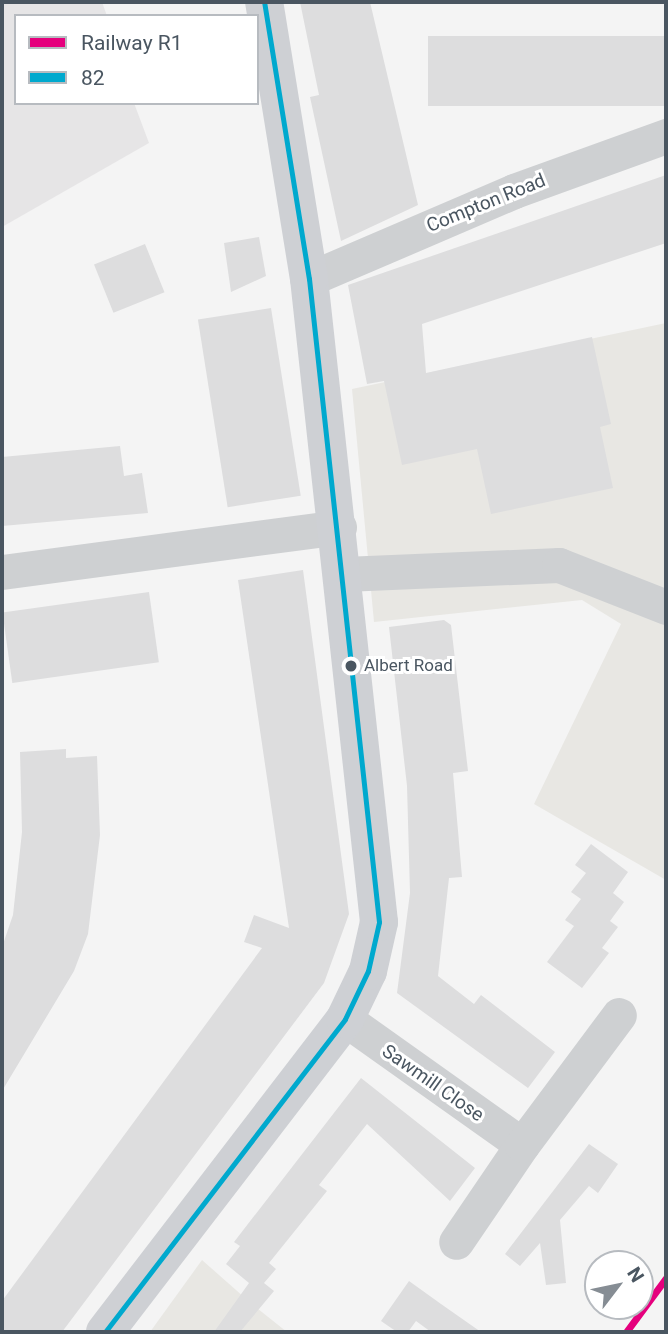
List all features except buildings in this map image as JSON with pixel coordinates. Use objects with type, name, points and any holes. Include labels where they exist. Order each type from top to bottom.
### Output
[{"type":"main road","points":[[105,1332],[345,1019],[368,971],[379,922],[339,527],[309,279],[264,2]]},
{"type":"street","name":"Compton Road","points":[[309,279],[514,191],[666,136]]},
{"type":"street","points":[[2,572],[339,527]]},
{"type":"street","points":[[344,574],[559,565],[666,607]]},
{"type":"street","points":[[456,1242],[522,1146],[619,1015]]},
{"type":"street","name":"Sawmill Close","points":[[345,1019],[522,1146]]},
{"type":"shaded area","points":[[2,2],[102,2],[106,14],[14,14],[14,105],[135,105],[149,143],[2,227]]},
{"type":"shaded area","points":[[666,323],[666,880],[534,804],[621,624],[582,600],[374,622],[352,389]]},
{"type":"shaded area","points":[[202,1260],[253,1305],[287,1332],[150,1332]]},
{"type":"rail line","name":"R1","points":[[626,1332],[666,1278]]},
{"type":"transit line","name":"82","points":[[105,1332],[345,1019],[368,971],[379,922],[309,279],[264,2]]},
{"type":"place","name":"Albert Road","points":[[351,666]]}]
